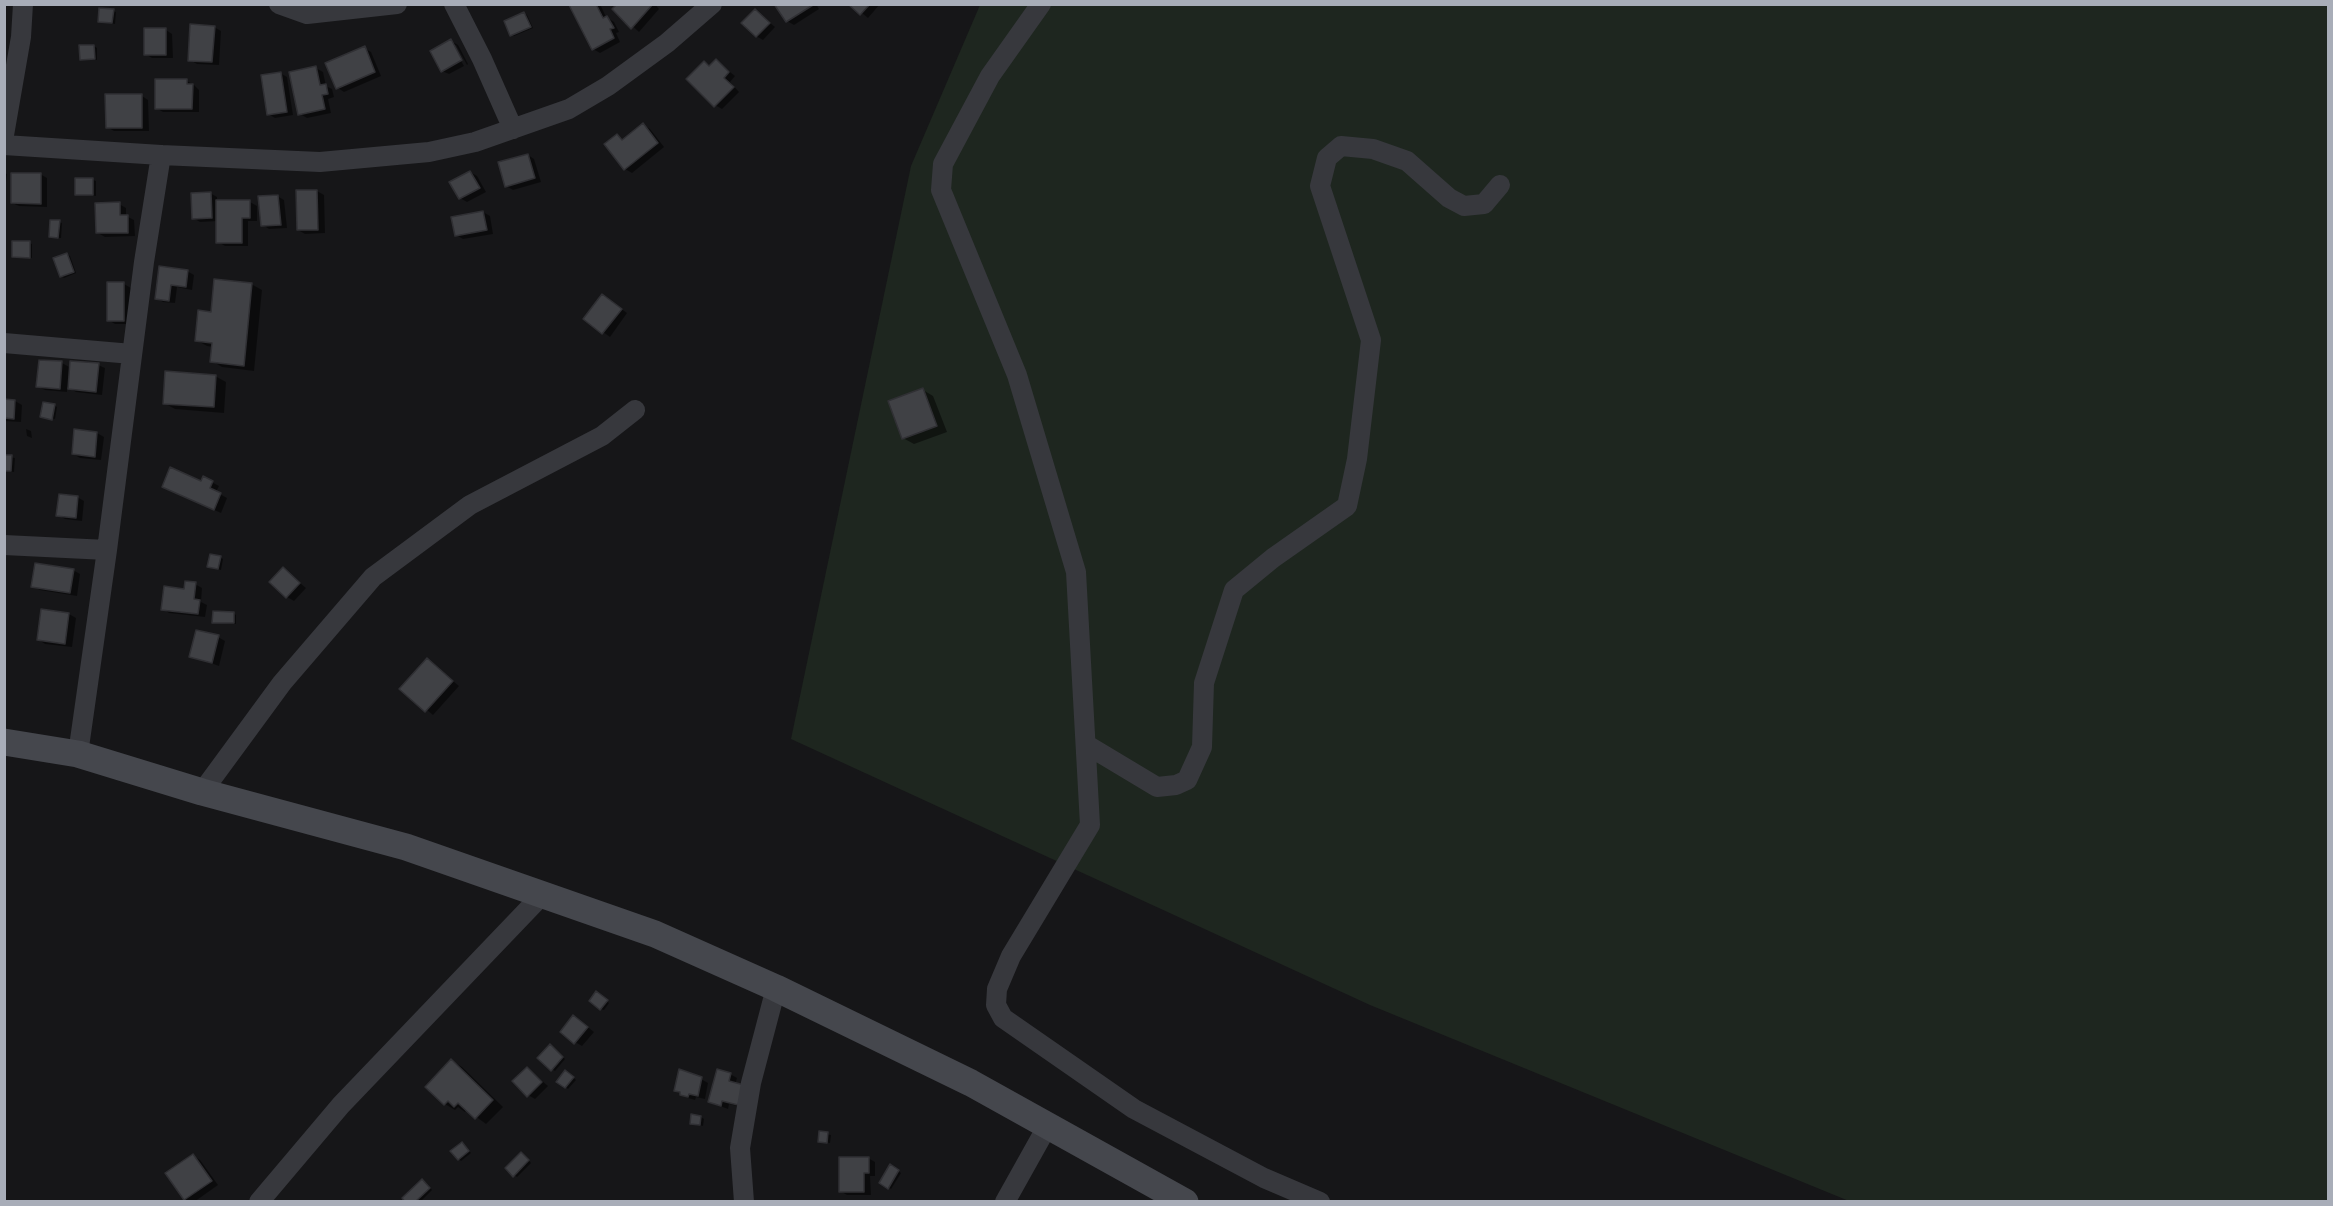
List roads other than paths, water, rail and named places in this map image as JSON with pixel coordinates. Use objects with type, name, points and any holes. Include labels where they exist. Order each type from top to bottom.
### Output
[{"type":"main road","points":[[4,742],[78,754],[202,792],[406,847],[655,934],[776,988],[971,1083],[1185,1202]]},
{"type":"street","points":[[4,135],[21,37],[23,4]]},
{"type":"street","points":[[279,4],[307,14],[397,4]]},
{"type":"street","points":[[454,4],[482,59],[513,129]]},
{"type":"street","points":[[4,145],[321,162],[429,152],[475,141],[568,109],[608,86],[668,43],[712,4]]},
{"type":"street","points":[[1041,4],[990,76],[943,164],[941,190],[1017,375],[1076,572],[1090,825],[1011,956],[997,989],[996,1005],[1002,1018],[1134,1109],[1264,1178],[1320,1202]]},
{"type":"street","points":[[1087,746],[1157,787],[1176,785],[1187,780],[1203,747],[1204,683],[1234,590],[1273,558],[1347,506],[1357,459],[1371,340],[1320,186],[1327,158],[1341,146],[1373,149],[1407,161],[1449,198],[1464,206],[1484,204],[1500,185]]},
{"type":"street","points":[[78,754],[161,155]]},
{"type":"street","points":[[4,343],[132,354]]},
{"type":"street","points":[[202,792],[282,683],[373,577],[470,505],[602,436],[634,410]]},
{"type":"street","points":[[4,545],[107,550]]},
{"type":"street","points":[[259,1202],[341,1105],[543,894]]},
{"type":"street","points":[[744,1202],[740,1148],[751,1083],[776,988]]},
{"type":"street","points":[[1005,1202],[1048,1125]]}]
